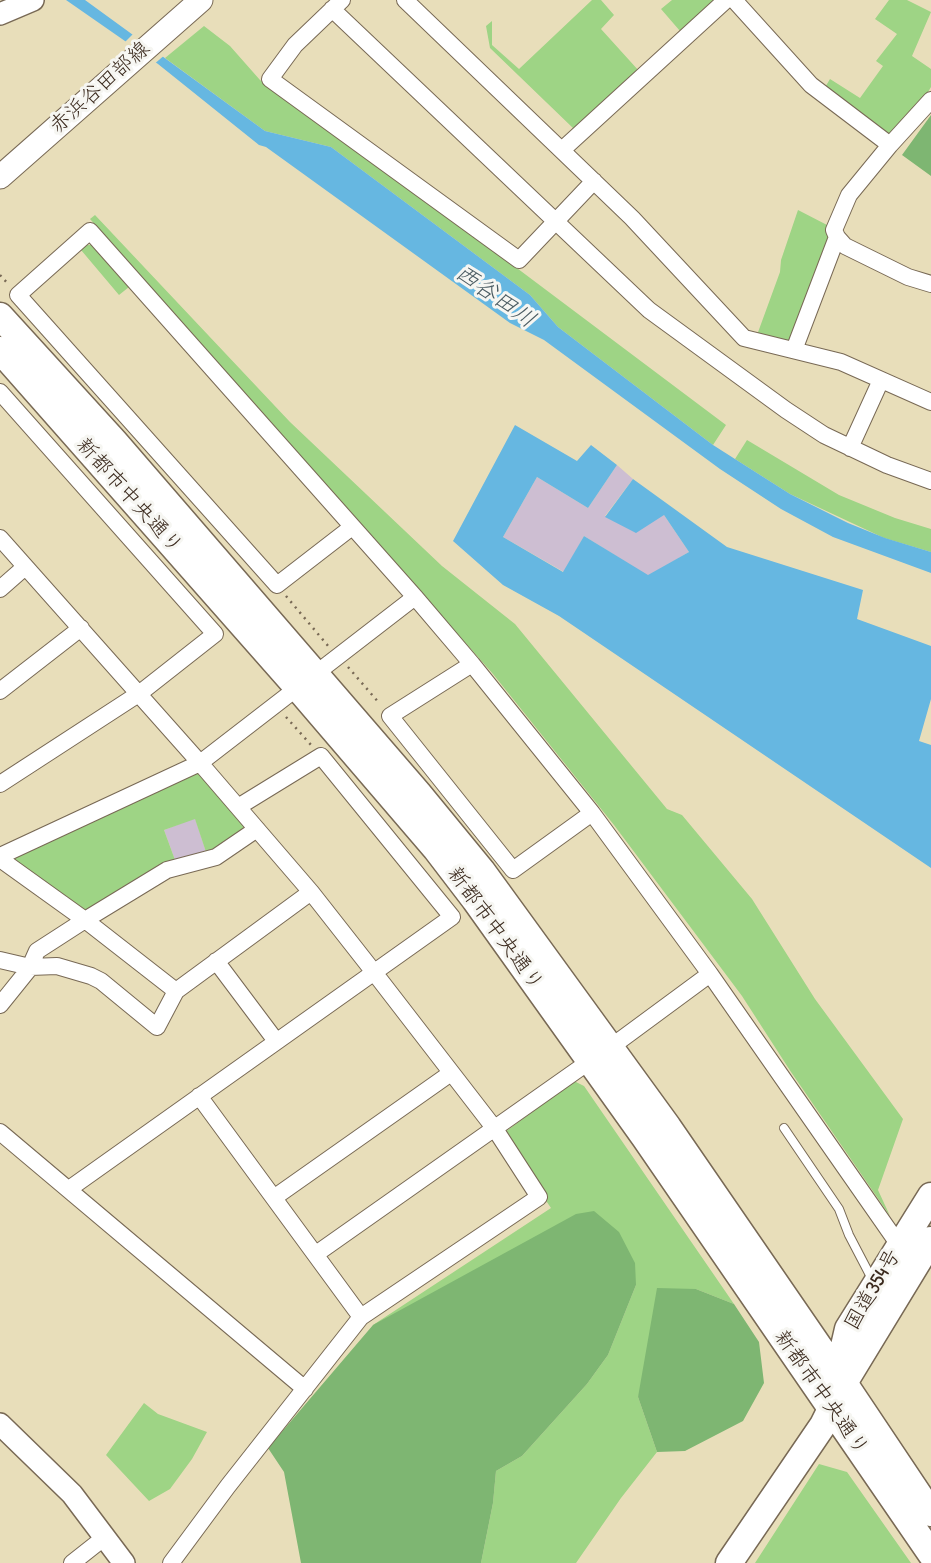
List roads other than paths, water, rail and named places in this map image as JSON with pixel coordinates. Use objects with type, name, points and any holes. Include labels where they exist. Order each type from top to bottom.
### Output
[{"type":"main road","name":"赤浜谷田部線","points":[[0,177],[201,0]]},
{"type":"main road","name":"新都市中央通り","points":[[0,316],[114,441],[306,680]]},
{"type":"main road","name":"新都市中央通り","points":[[0,350],[482,871],[830,1407],[931,1554]]},
{"type":"main road","name":"新都市中央通り","points":[[601,1054],[841,1378],[931,1513]]},
{"type":"main road","name":"国道354号","points":[[841,1378],[848,1329],[931,1195]]},
{"type":"main road","name":"国道354号","points":[[729,1563],[823,1425],[841,1378],[931,1240]]},
{"type":"street","points":[[0,13],[33,0]]},
{"type":"street","points":[[405,0],[632,218],[744,338],[841,362],[931,402]]},
{"type":"street","points":[[562,150],[726,0]]},
{"type":"street","points":[[734,0],[811,85],[890,145]]},
{"type":"street","points":[[594,181],[556,221],[520,260],[270,79],[295,44],[337,4],[556,221],[649,310],[824,435],[887,465],[931,481]]},
{"type":"street","points":[[931,100],[849,195],[834,229],[845,246],[908,277],[931,284]]},
{"type":"street","points":[[352,527],[277,585],[18,295],[90,231],[415,597],[592,813],[710,974],[898,1245]]},
{"type":"street","points":[[794,350],[837,237]]},
{"type":"street","points":[[850,448],[881,380]]},
{"type":"street","points":[[0,393],[215,634],[139,692],[0,784]]},
{"type":"street","points":[[0,538],[139,692],[311,892],[495,1129],[539,1197],[361,1317],[171,1563]]},
{"type":"street","points":[[0,589],[25,567]]},
{"type":"street","points":[[176,991],[0,857],[200,763],[415,597]]},
{"type":"street","points":[[0,691],[81,628]]},
{"type":"street","points":[[472,664],[390,716],[513,870],[592,813]]},
{"type":"street","points":[[69,1189],[452,916],[321,756],[238,807]]},
{"type":"street","points":[[0,1005],[30,967],[37,951],[167,870],[216,857],[257,829]]},
{"type":"street","points":[[0,960],[30,967],[57,966],[91,976],[101,981],[157,1027],[176,991],[311,892]]},
{"type":"street","points":[[216,961],[276,1041]]},
{"type":"street","points":[[316,1254],[710,974]]},
{"type":"street","points":[[275,1198],[451,1073]]},
{"type":"street","points":[[200,1096],[361,1317]]},
{"type":"street","points":[[0,1132],[305,1389]]},
{"type":"street","points":[[0,1424],[60,1480],[124,1563]]},
{"type":"street","points":[[72,1563],[105,1537]]},
{"type":"lane","points":[[784,1128],[839,1209],[849,1235],[875,1284]]},
{"type":"water","name":"西谷田川","points":[[66,0],[85,0],[265,131],[331,147],[530,295],[558,327],[713,445],[790,494],[848,523],[931,552],[931,573],[833,537],[781,509],[720,469],[544,340],[510,323],[266,147],[259,145],[158,64]]},
{"type":"water","points":[[515,425],[577,461],[591,445],[617,465],[588,508],[537,477],[503,537],[563,572],[584,536],[648,575],[689,552],[664,515],[636,533],[605,517],[633,479],[727,547],[863,590],[857,619],[931,646],[931,699],[919,741],[931,745],[931,868],[559,616],[503,585],[453,541]]}]
